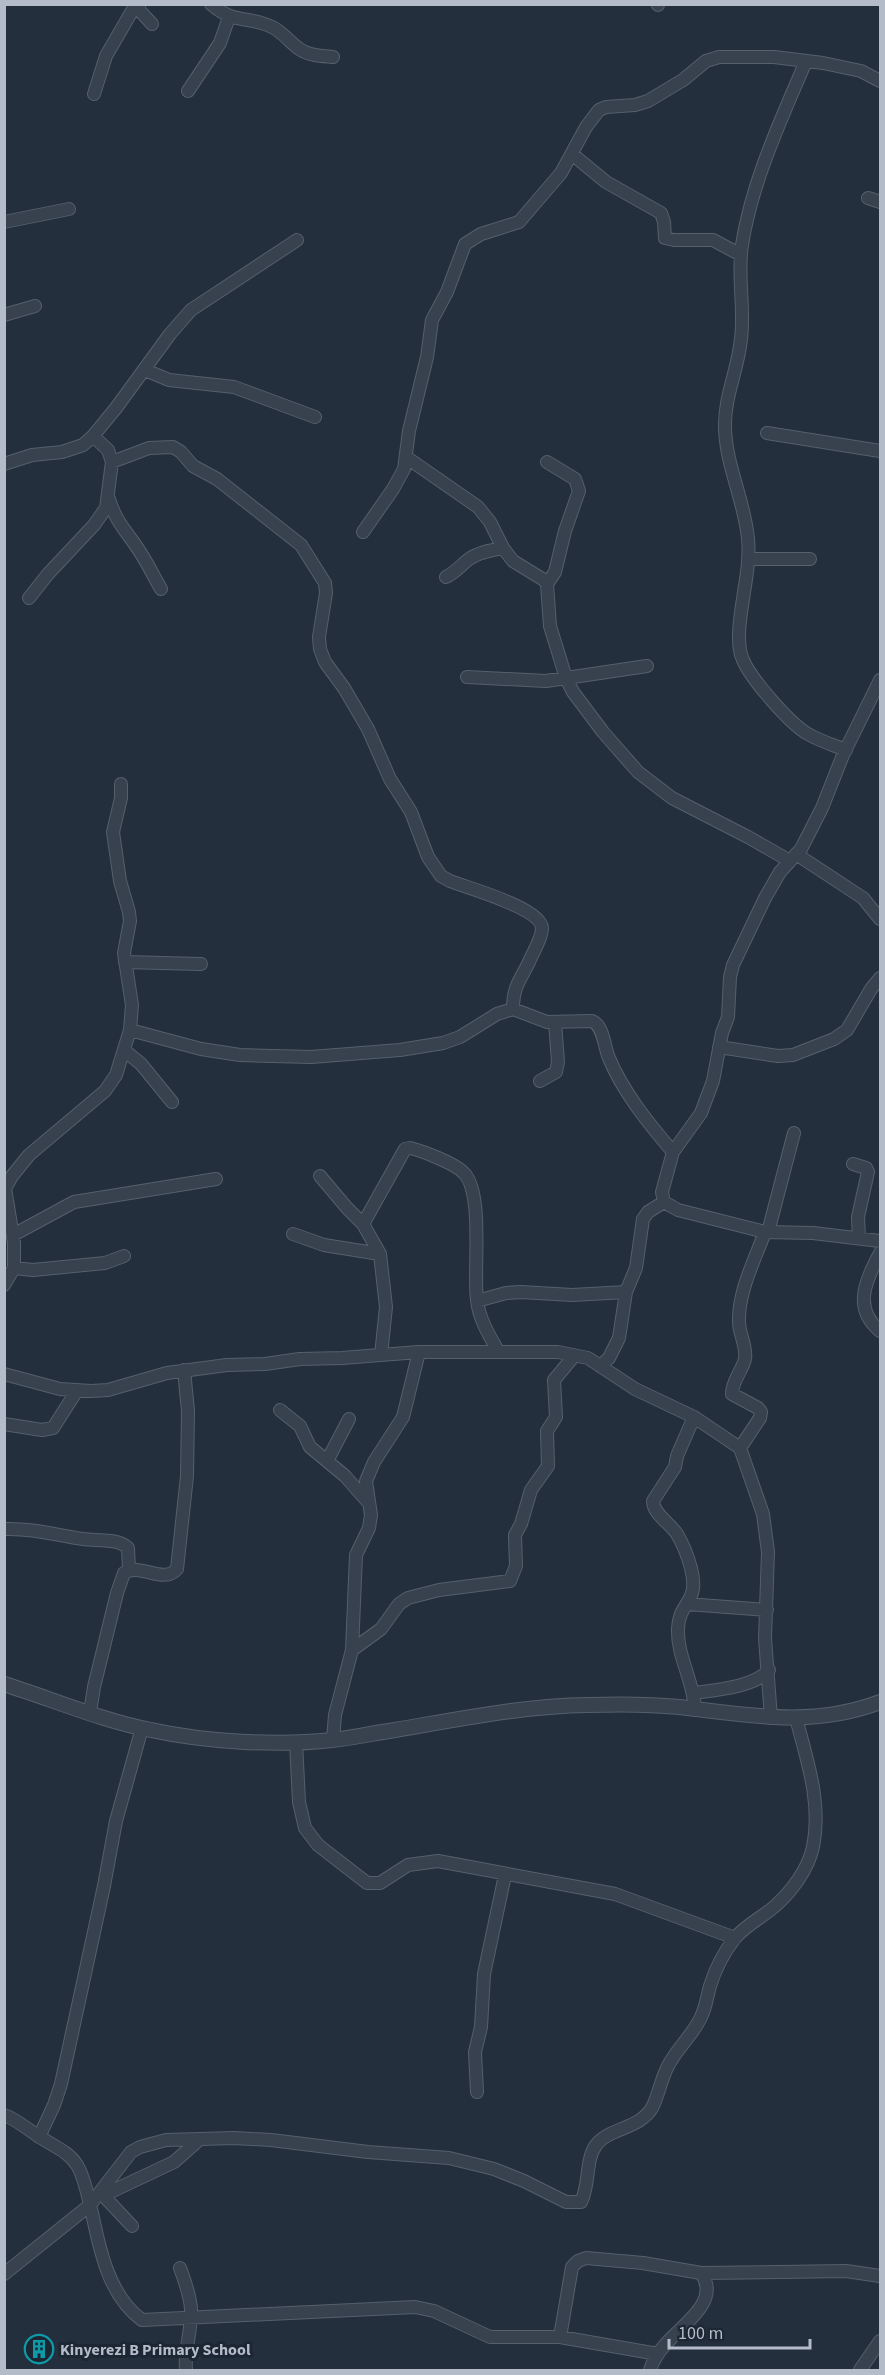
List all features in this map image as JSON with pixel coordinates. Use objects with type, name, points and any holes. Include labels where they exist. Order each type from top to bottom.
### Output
[{"type":"street","points":[[137,4],[152,24]]},
{"type":"street","points":[[94,94],[106,56],[137,4]]},
{"type":"street","points":[[211,4],[229,17],[274,27],[300,50],[333,57]]},
{"type":"street","points":[[188,91],[220,43],[229,17]]},
{"type":"street","points":[[363,532],[404,469],[409,431],[427,357],[432,320],[447,292],[465,244],[481,234],[519,222],[561,173],[586,128],[600,110],[606,107],[635,105],[648,101],[683,80],[706,62],[718,57],[774,57],[806,61],[848,68],[880,81]]},
{"type":"street","points":[[806,61],[751,204],[741,255],[743,302],[741,342],[726,409],[725,430],[744,511],[748,559],[739,632],[739,650],[743,661],[762,688],[797,726],[807,734],[846,750]]},
{"type":"street","points":[[572,154],[606,182],[661,213],[665,238],[713,240],[741,255]]},
{"type":"street","points":[[868,198],[880,202]]},
{"type":"street","points":[[4,222],[69,209]]},
{"type":"street","points":[[4,464],[32,455],[75,449],[93,436],[170,334],[191,310],[297,240]]},
{"type":"street","points":[[4,315],[35,306]]},
{"type":"street","points":[[145,370],[169,380],[234,387],[315,417]]},
{"type":"street","points":[[768,433],[880,451]]},
{"type":"street","points":[[29,598],[94,525],[106,508],[109,499],[112,462],[108,450],[93,436]]},
{"type":"street","points":[[112,462],[149,448],[173,447],[181,452],[193,466],[217,478],[291,535],[305,550],[325,583],[326,601],[319,637],[320,649],[325,662],[344,688],[368,729],[390,779],[411,812],[417,833],[433,866],[441,876],[523,908],[540,922],[542,927],[540,938],[515,986],[513,1009]]},
{"type":"street","points":[[406,457],[478,507],[490,522],[503,548],[513,561],[540,576],[547,584],[550,626],[566,678],[586,710],[638,772],[672,798],[793,858],[863,898],[880,919]]},
{"type":"street","points":[[547,462],[575,479],[579,491],[565,531],[555,572],[547,584]]},
{"type":"street","points":[[109,499],[114,516],[139,550],[161,590]]},
{"type":"street","points":[[446,577],[477,555],[503,548]]},
{"type":"street","points":[[748,559],[810,559]]},
{"type":"street","points":[[467,677],[546,681],[646,666]]},
{"type":"street","points":[[880,681],[878,695],[846,750],[822,808],[793,858],[765,898],[733,965],[730,977],[728,1017],[719,1047],[713,1081],[701,1113],[673,1152],[662,1192],[664,1202],[678,1210],[766,1232],[813,1233],[880,1241]]},
{"type":"street","points":[[4,1285],[14,1268],[13,1235],[5,1184],[29,1155],[105,1091],[113,1080],[130,1030],[132,1005],[124,953],[129,912],[120,882],[113,832],[121,798],[121,783]]},
{"type":"street","points":[[125,962],[201,964]]},
{"type":"street","points":[[719,1047],[778,1056],[793,1055],[834,1039],[847,1030],[880,978]]},
{"type":"street","points":[[130,1030],[201,1049],[240,1055],[311,1057],[400,1050],[443,1043],[460,1037],[497,1014],[513,1009],[555,1023],[578,1020],[597,1023],[609,1059],[620,1078],[633,1100],[673,1152]]},
{"type":"street","points":[[540,1081],[556,1072],[558,1062],[555,1023]]},
{"type":"street","points":[[124,1050],[141,1064],[172,1102]]},
{"type":"street","points":[[740,1448],[761,1412],[758,1408],[732,1394],[732,1387],[741,1371],[746,1352],[739,1324],[740,1306],[766,1232],[794,1132]]},
{"type":"street","points":[[363,1224],[407,1148],[413,1148],[459,1169],[468,1179],[471,1189],[478,1253],[477,1301],[481,1318],[498,1351]]},
{"type":"street","points":[[853,1164],[866,1168],[868,1172],[858,1217],[859,1238]]},
{"type":"street","points":[[320,1176],[363,1224],[380,1254],[386,1307],[381,1355]]},
{"type":"street","points":[[13,1235],[74,1202],[216,1179]]},
{"type":"street","points":[[600,1366],[615,1349],[626,1292],[636,1268],[644,1219],[648,1212],[664,1202]]},
{"type":"street","points":[[293,1234],[324,1245],[380,1254]]},
{"type":"street","points":[[880,1253],[864,1293],[863,1306],[868,1319],[880,1331]]},
{"type":"street","points":[[14,1268],[33,1270],[105,1263],[123,1256]]},
{"type":"street","points":[[477,1301],[514,1293],[539,1292],[572,1295],[626,1292]]},
{"type":"street","points":[[4,1374],[76,1392],[108,1390],[184,1370],[419,1352],[542,1350],[588,1358],[635,1389],[694,1417],[740,1448],[763,1514],[768,1552],[765,1638],[771,1718]]},
{"type":"street","points":[[333,1740],[335,1715],[352,1650],[356,1555],[369,1528],[370,1515],[366,1481],[368,1473],[403,1417],[419,1352]]},
{"type":"street","points":[[352,1650],[381,1629],[399,1604],[408,1598],[439,1590],[510,1581],[513,1578],[516,1566],[515,1535],[521,1524],[531,1490],[548,1466],[547,1431],[556,1417],[554,1380],[559,1371],[574,1356]]},
{"type":"street","points":[[129,1570],[166,1575],[173,1574],[177,1569],[187,1476],[188,1411],[184,1370]]},
{"type":"street","points":[[4,1424],[42,1430],[52,1428],[76,1392]]},
{"type":"street","points":[[280,1410],[300,1426],[307,1444],[357,1488],[368,1502]]},
{"type":"street","points":[[694,1417],[677,1456],[675,1467],[653,1501],[657,1512],[677,1534],[690,1565],[694,1590],[679,1617],[678,1637],[681,1660],[694,1693],[695,1710]]},
{"type":"street","points":[[327,1461],[349,1419]]},
{"type":"street","points":[[4,1529],[33,1529],[82,1539],[120,1543],[128,1548],[129,1570],[121,1578],[90,1712]]},
{"type":"street","points":[[687,1604],[766,1610]]},
{"type":"street","points":[[694,1693],[751,1682],[762,1678],[769,1670]]},
{"type":"street","points":[[4,1684],[142,1728],[232,1741],[333,1740],[528,1709],[586,1705],[631,1705],[771,1718],[796,1718],[848,1711],[880,1702]]},
{"type":"street","points":[[4,2274],[102,2194],[124,2159],[140,2147],[166,2140],[271,2140],[467,2161],[524,2181],[566,2202],[581,2202],[595,2146],[603,2139],[644,2118],[651,2109],[668,2067],[702,2016],[715,1971],[735,1938],[789,1892],[809,1862],[813,1847],[814,1787],[796,1718]]},
{"type":"street","points":[[39,2137],[61,2084],[116,1821],[142,1728]]},
{"type":"street","points":[[296,1742],[299,1802],[305,1828],[318,1845],[367,1883],[380,1883],[405,1866],[432,1861],[615,1894],[735,1938]]},
{"type":"street","points":[[477,2092],[475,2052],[481,2027],[484,1974],[505,1875]]},
{"type":"street","points":[[4,2115],[15,2119],[39,2137],[62,2150],[77,2165],[104,2261],[115,2289],[130,2312],[141,2320],[415,2307],[434,2311],[490,2337],[560,2337],[658,2354]]},
{"type":"street","points":[[102,2194],[174,2162],[200,2139]]},
{"type":"street","points":[[102,2194],[132,2226]]},
{"type":"street","points":[[560,2337],[570,2273],[578,2261],[586,2258],[642,2263],[701,2273],[846,2271],[880,2276]]},
{"type":"street","points":[[180,2268],[189,2290],[191,2318],[185,2357],[186,2370]]},
{"type":"street","points":[[650,2370],[658,2354],[702,2304],[708,2290],[706,2280],[701,2273]]},
{"type":"street","points":[[860,2370],[880,2341]]},
{"type":"place","name":"Kinyerezi B Primary School","points":[[39,2349]]}]
